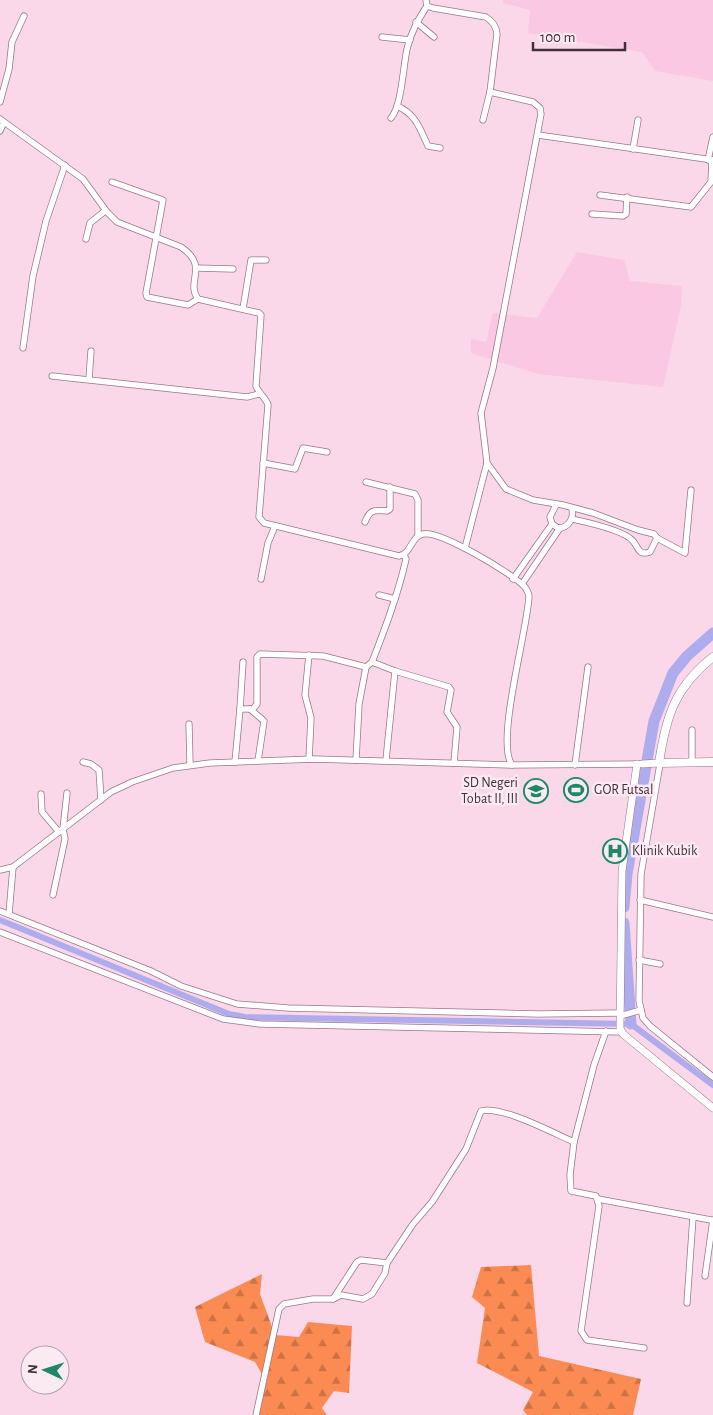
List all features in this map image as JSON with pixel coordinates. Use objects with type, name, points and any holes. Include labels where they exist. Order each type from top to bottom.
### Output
[{"type":"main road","points":[[713,657],[696,670],[675,700],[662,737],[658,763],[713,762]]},
{"type":"street","points":[[391,118],[397,106],[410,40],[416,22],[426,3],[486,18],[496,27],[490,92],[483,120]]},
{"type":"street","points":[[0,102],[9,69],[12,42],[24,16]]},
{"type":"street","points":[[416,22],[434,37]]},
{"type":"street","points":[[382,37],[410,40]]},
{"type":"street","points":[[465,548],[476,513],[487,463],[481,413],[493,368],[541,114],[538,104],[490,92]]},
{"type":"street","points":[[397,106],[410,112],[414,117],[428,146],[440,148]]},
{"type":"street","points":[[633,149],[638,120]]},
{"type":"street","points":[[0,131],[2,121],[65,165],[83,179],[106,211],[117,222],[182,248],[190,254],[196,268],[194,290],[198,298]]},
{"type":"street","points":[[538,135],[711,160]]},
{"type":"street","points":[[600,195],[627,197],[687,207],[693,206],[698,195],[711,182],[713,137]]},
{"type":"street","points":[[23,348],[33,276],[46,221],[65,165]]},
{"type":"street","points":[[112,182],[163,199],[157,238],[151,261],[147,297],[188,305],[198,298],[258,313],[262,319],[256,386],[259,394],[267,400],[268,405],[258,504],[259,518],[264,523],[274,526],[395,556],[404,555],[418,535],[417,497],[415,494],[366,482]]},
{"type":"street","points":[[592,214],[623,216],[627,197]]},
{"type":"street","points":[[86,239],[90,223],[106,211]]},
{"type":"street","points":[[244,309],[250,260],[266,260]]},
{"type":"street","points":[[196,268],[233,269]]},
{"type":"street","points":[[89,379],[90,351]]},
{"type":"street","points":[[52,376],[247,397],[259,394]]},
{"type":"street","points":[[263,463],[295,469],[303,448],[327,452]]},
{"type":"street","points":[[487,463],[506,490],[533,500],[593,513],[654,534],[657,538],[685,553],[691,490]]},
{"type":"street","points":[[365,522],[369,512],[373,510],[387,511],[390,509],[390,487]]},
{"type":"street","points":[[556,505],[550,517],[552,524],[560,528],[566,527],[572,519],[572,508]]},
{"type":"street","points":[[572,519],[615,531],[634,542]]},
{"type":"street","points":[[513,579],[552,524]]},
{"type":"street","points":[[262,579],[266,551],[274,526]]},
{"type":"street","points":[[522,584],[560,528]]},
{"type":"street","points":[[638,530],[634,542],[637,550],[645,553],[654,548],[657,538]]},
{"type":"street","points":[[418,535],[432,534],[465,548],[522,584],[529,596],[518,654],[510,714],[508,754],[512,765]]},
{"type":"street","points":[[356,760],[359,704],[366,667],[372,662],[395,599],[406,559],[404,555]]},
{"type":"street","points":[[379,595],[395,599]]},
{"type":"street","points":[[240,709],[250,709],[257,704],[257,657],[260,654],[323,656],[366,667]]},
{"type":"street","points":[[309,655],[305,695],[311,718],[309,759]]},
{"type":"street","points":[[235,762],[243,662]]},
{"type":"street","points":[[372,662],[449,687],[451,690],[447,712],[457,727],[454,764]]},
{"type":"street","points":[[575,765],[588,667]]},
{"type":"street","points":[[386,760],[395,671]]},
{"type":"street","points":[[250,709],[264,721],[258,761]]},
{"type":"street","points":[[189,724],[190,765]]},
{"type":"street","points":[[692,730],[692,762]]},
{"type":"street","points":[[0,870],[13,867],[101,800],[132,782],[173,768],[190,765],[309,759],[512,765],[658,763],[644,855],[640,900],[638,1011],[650,1026],[713,1077]]},
{"type":"street","points":[[83,762],[92,764],[100,770],[101,800]]},
{"type":"street","points":[[621,1030],[622,871],[639,764]]},
{"type":"street","points":[[61,830],[67,793]]},
{"type":"street","points":[[41,794],[42,812],[61,830],[66,839],[53,895]]},
{"type":"street","points":[[9,914],[13,867]]},
{"type":"street","points":[[640,900],[713,916]]},
{"type":"street","points":[[0,911],[151,971],[181,986],[237,1004],[288,1008],[621,1016],[638,1011]]},
{"type":"street","points":[[0,932],[223,1019],[260,1024],[621,1030],[713,1108]]},
{"type":"street","points":[[639,960],[660,964]]},
{"type":"street","points":[[606,1031],[594,1065],[574,1142],[571,1191],[590,1194],[598,1199],[712,1220],[705,1276]]},
{"type":"street","points":[[256,1415],[279,1309],[284,1304],[313,1299],[333,1299],[340,1295],[358,1299],[368,1297],[385,1273],[387,1263],[413,1224],[432,1202],[466,1149],[481,1111],[490,1109],[516,1116],[574,1142]]},
{"type":"street","points":[[598,1199],[598,1223],[581,1331],[587,1340],[644,1348]]},
{"type":"street","points":[[687,1303],[693,1217]]},
{"type":"street","points":[[333,1299],[361,1260],[387,1263]]},
{"type":"shaded area","points":[[503,0],[713,0],[713,81],[655,71],[642,52],[528,33],[530,10],[503,3]]},
{"type":"shaded area","points":[[577,252],[624,260],[630,281],[682,286],[681,306],[663,387],[538,374],[471,353],[471,339],[486,342],[493,313],[537,318]]},
{"type":"green space","points":[[531,1265],[539,1356],[641,1379],[633,1415],[527,1415],[523,1410],[533,1392],[477,1363],[485,1308],[472,1297],[481,1267]]},
{"type":"green space","points":[[262,1274],[260,1294],[275,1335],[299,1337],[308,1322],[352,1326],[349,1393],[334,1391],[322,1408],[327,1415],[254,1415],[263,1376],[255,1362],[205,1342],[195,1307]]},
{"type":"waterway","points":[[624,907],[627,874],[654,721],[673,673],[687,656],[713,633]]},
{"type":"waterway","points":[[0,920],[229,1014],[245,1017],[631,1024],[713,1085]]},
{"type":"waterway","points":[[624,923],[631,1024]]},
{"type":"place","name":"GOR Futsal","points":[[576,790]]},
{"type":"place","name":"SD Negeri Tobat II, III","points":[[536,791]]},
{"type":"place","name":"Klinik Kubik","points":[[615,851]]}]
